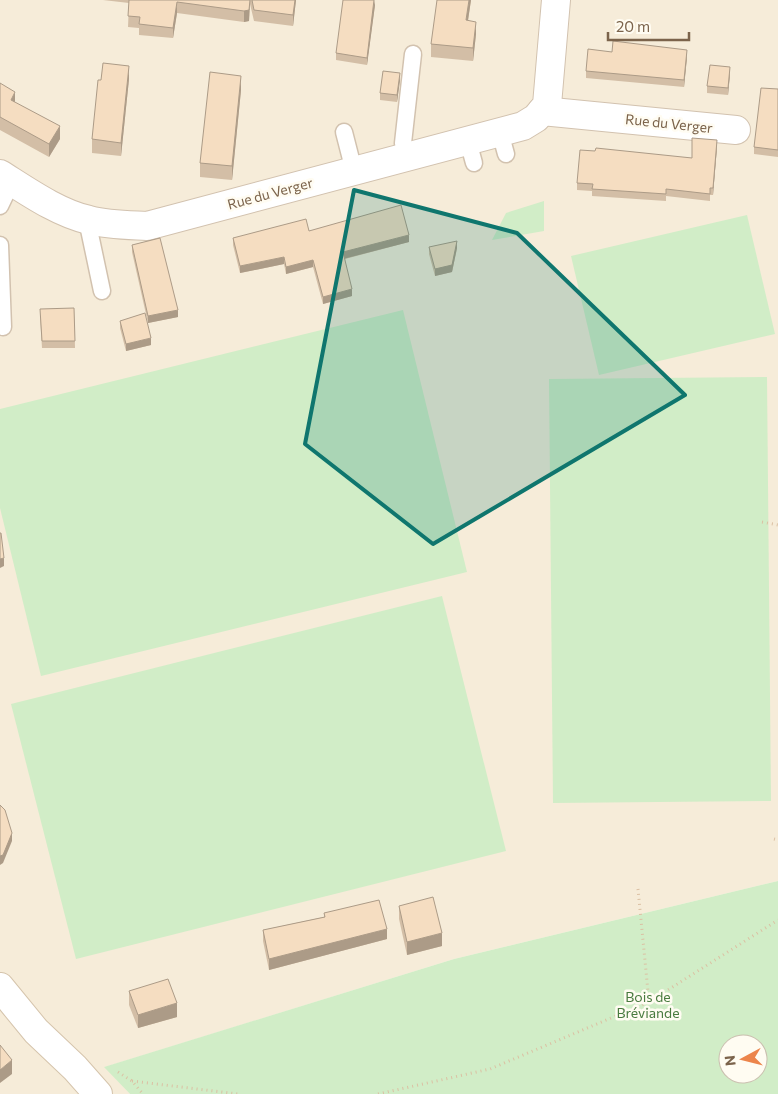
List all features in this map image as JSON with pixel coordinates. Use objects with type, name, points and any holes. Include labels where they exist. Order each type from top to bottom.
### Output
[{"type":"street","points":[[542,111],[547,105],[556,0]]},
{"type":"street","name":"Rue du Verger","points":[[6,178],[55,206],[88,220],[116,225],[147,226],[406,157],[471,152],[503,143],[542,111],[736,130]]},
{"type":"street","points":[[0,987],[36,1031],[75,1068],[98,1094]]},
{"type":"lane","points":[[406,157],[403,143],[413,54]]},
{"type":"lane","points":[[344,132],[354,171]]},
{"type":"lane","points":[[0,206],[6,178]]},
{"type":"lane","points":[[88,220],[102,291]]},
{"type":"lane","points":[[0,246],[3,327]]},
{"type":"path","points":[[762,522],[778,525]]},
{"type":"path","points":[[638,889],[649,1002]]},
{"type":"path","points":[[378,1094],[490,1069],[649,1002],[778,920]]},
{"type":"path","points":[[132,1082],[238,1094]]},
{"type":"highlighted area","points":[[354,190],[517,233],[685,395],[433,544],[305,444]]},
{"type":"shaded area","points":[[0,0],[778,0],[778,881],[454,959],[105,1067],[130,1094],[0,1094]]},
{"type":"green space","points":[[544,201],[544,231],[492,240],[506,213]]},
{"type":"green space","points":[[747,215],[775,334],[599,375],[571,256]]},
{"type":"green space","points":[[403,310],[467,572],[41,676],[0,508],[0,409]]},
{"type":"green space","points":[[767,377],[771,801],[553,803],[549,379]]},
{"type":"green space","points":[[442,596],[506,851],[76,959],[11,704]]},
{"type":"green space","name":"Bois de Bréviande","points":[[778,881],[778,1094],[130,1094],[104,1067],[454,959]]},
{"type":"building","points":[[129,0],[250,0],[249,10],[244,11],[177,2],[173,28],[139,24],[140,17],[128,16]]},
{"type":"building","points":[[252,0],[295,0],[293,15],[254,10]]},
{"type":"building","points":[[343,0],[374,0],[367,58],[336,53]]},
{"type":"building","points":[[437,0],[469,0],[466,20],[476,22],[473,48],[431,44]]},
{"type":"building","points":[[613,41],[687,50],[684,80],[586,71],[588,49],[612,52]]},
{"type":"building","points":[[103,63],[129,66],[121,143],[92,139],[98,80],[101,80]]},
{"type":"building","points":[[710,65],[730,67],[728,88],[707,86]]},
{"type":"building","points":[[383,71],[400,73],[397,95],[380,93]]},
{"type":"building","points":[[210,72],[241,76],[232,166],[200,163]]},
{"type":"building","points":[[0,83],[15,92],[11,100],[60,126],[49,144],[0,117]]},
{"type":"building","points":[[761,88],[778,89],[778,150],[754,147]]},
{"type":"building","points":[[692,138],[717,140],[713,188],[710,188],[710,194],[666,189],[666,194],[592,189],[593,184],[577,183],[580,150],[595,151],[596,148],[692,158]]},
{"type":"building","points":[[401,205],[409,235],[343,252],[352,289],[323,297],[313,260],[286,267],[284,257],[240,266],[233,238],[306,219],[309,231]]},
{"type":"building","points":[[160,238],[178,310],[148,316],[132,245]]},
{"type":"building","points":[[457,241],[452,265],[435,269],[429,247]]},
{"type":"building","points":[[74,308],[75,341],[42,341],[40,309]]},
{"type":"building","points":[[145,313],[151,338],[126,344],[120,321]]},
{"type":"building","points":[[0,533],[4,558],[0,559]]},
{"type":"building","points":[[0,805],[5,810],[12,833],[3,855],[0,856]]},
{"type":"building","points":[[433,897],[442,933],[407,942],[399,906]]},
{"type":"building","points":[[379,900],[387,929],[269,959],[263,930],[325,917],[324,913]]},
{"type":"building","points":[[168,979],[177,1003],[138,1015],[129,991]]},
{"type":"building","points":[[0,1045],[12,1060],[0,1070]]}]
